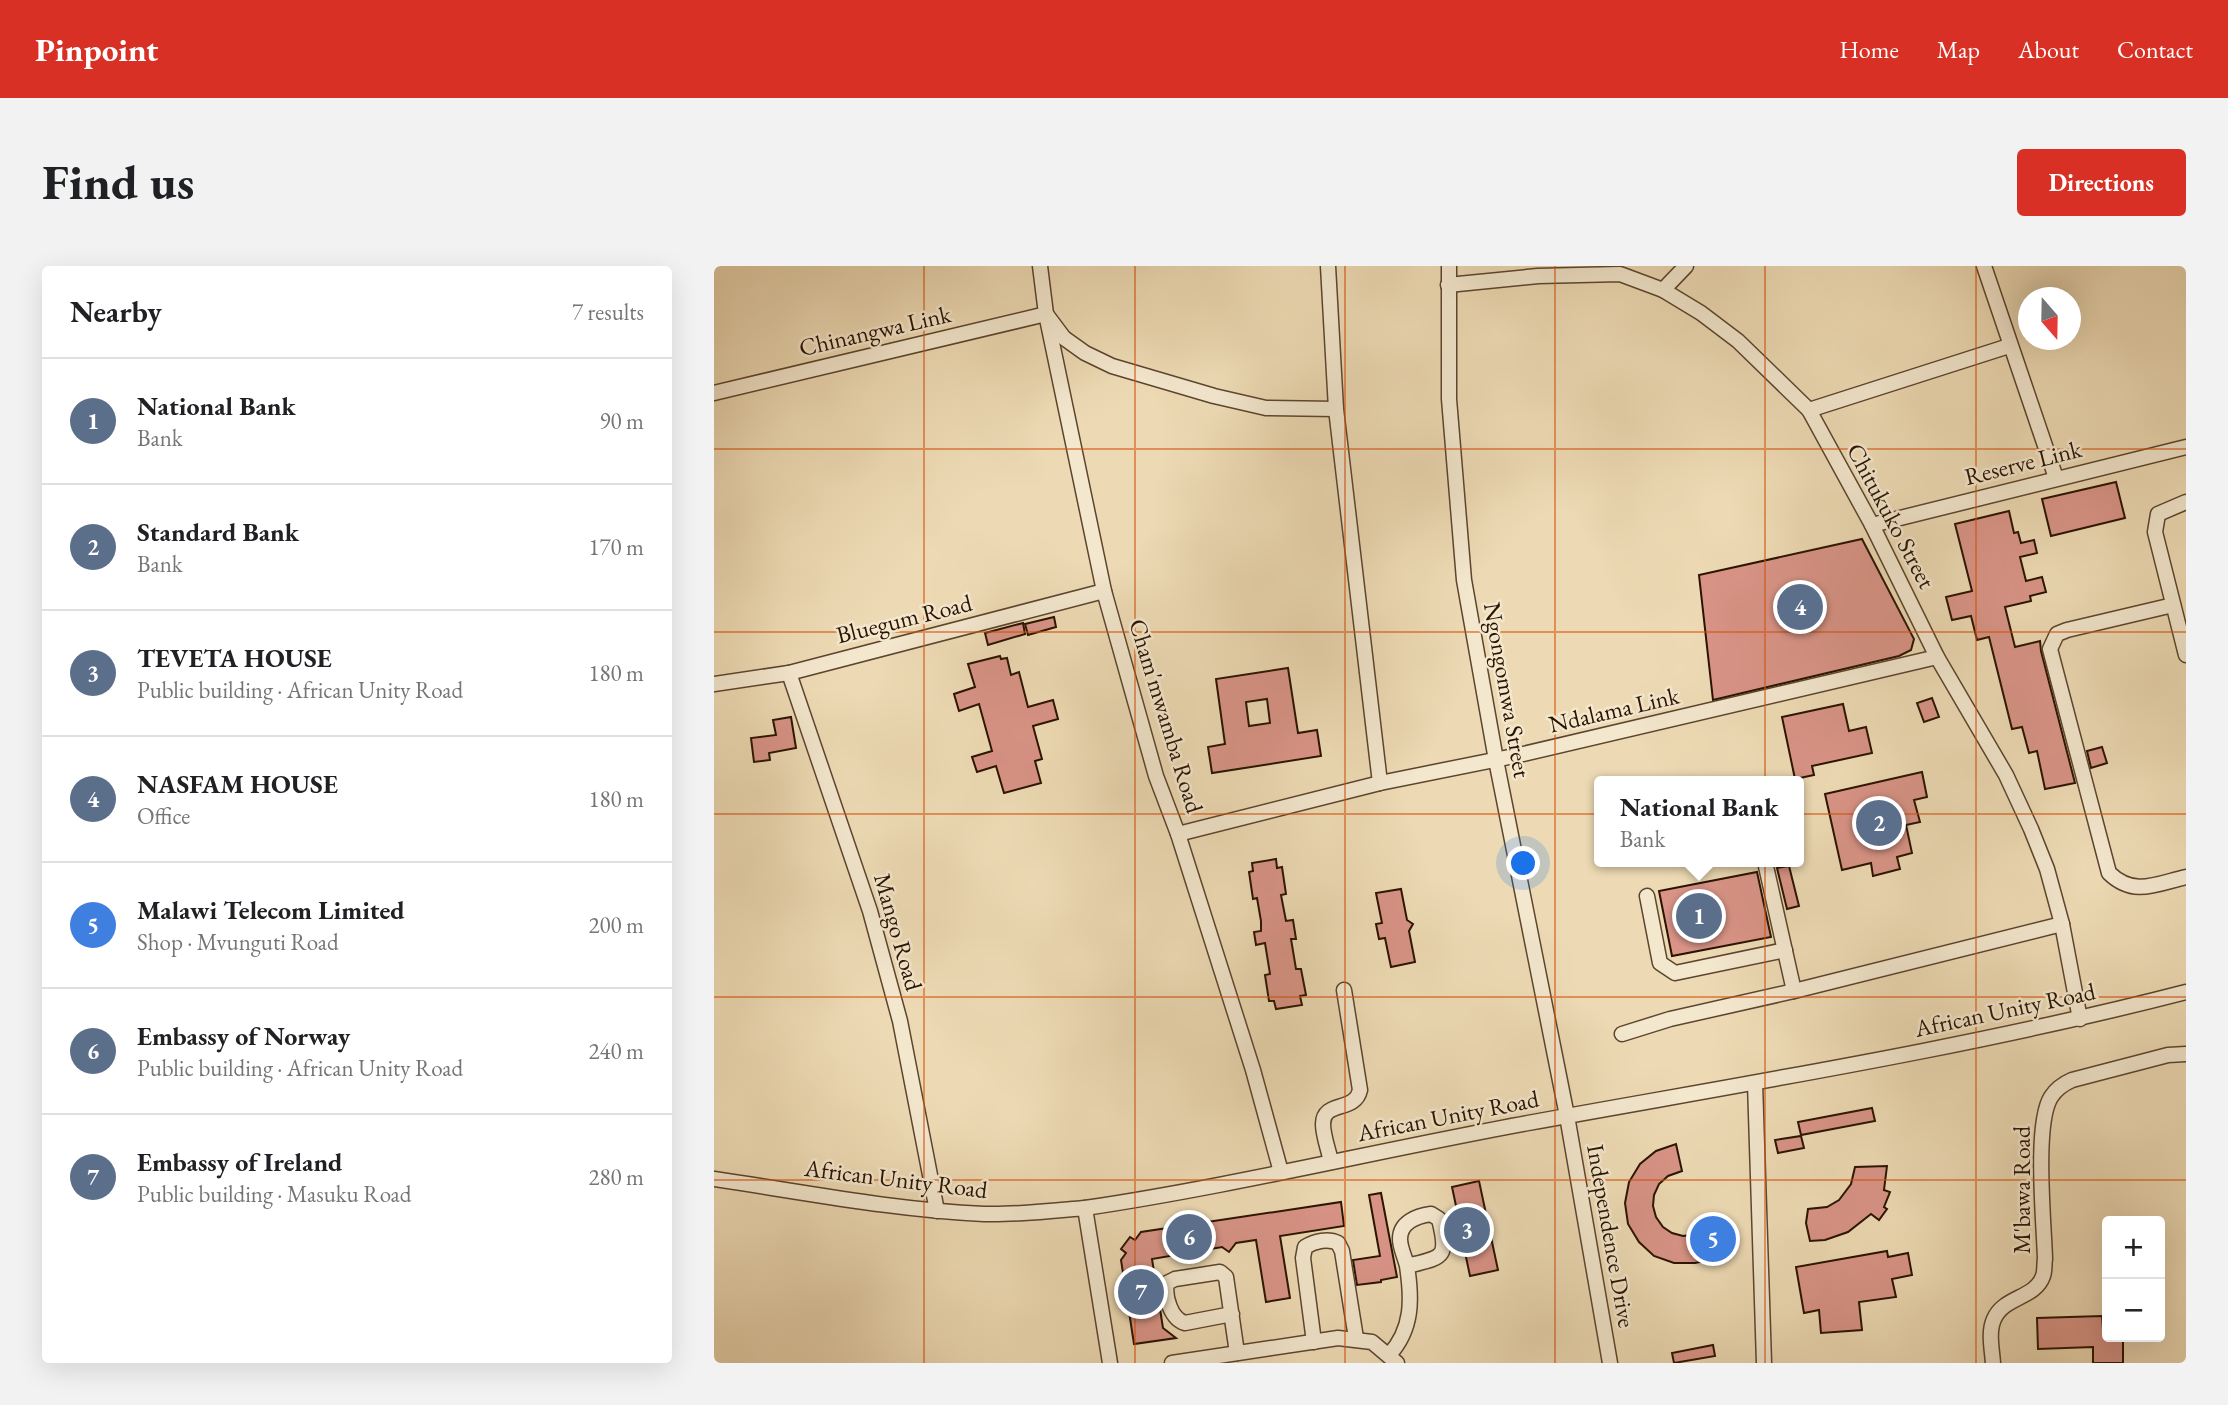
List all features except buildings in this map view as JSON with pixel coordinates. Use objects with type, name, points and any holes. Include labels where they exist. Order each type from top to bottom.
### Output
[{"type":"street","name":"Cham'mwamba Road","points":[[1040,266],[1046,314],[1104,591],[1156,775],[1178,834],[1253,1070],[1281,1172]]},
{"type":"street","points":[[1328,266],[1336,409],[1380,783]]},
{"type":"street","name":"Ngongomwa Street","points":[[1449,266],[1449,399],[1464,580],[1496,760],[1567,1116]]},
{"type":"street","points":[[1663,290],[1686,266]]},
{"type":"street","points":[[1984,266],[2056,478]]},
{"type":"street","name":"Chitukuko Street","points":[[1448,285],[1538,276],[1620,274],[1663,290],[1701,313],[1738,341],[1809,411],[1872,525],[1937,657],[2006,775],[2047,869],[2062,924],[2080,1019]]},
{"type":"street","name":"Chinangwa Link","points":[[714,393],[1046,314]]},
{"type":"street","points":[[1046,314],[1064,338],[1085,353],[1112,366],[1214,397],[1266,408],[1336,409]]},
{"type":"street","points":[[1809,411],[2009,346]]},
{"type":"street","name":"Reserve Link","points":[[1872,525],[2186,447]]},
{"type":"street","points":[[2186,502],[2158,514],[2155,522],[2157,547],[2186,654]]},
{"type":"street","name":"Bluegum Road","points":[[714,684],[789,673],[1104,591]]},
{"type":"street","points":[[2173,605],[2067,630],[2057,634],[2050,649],[2109,873],[2120,883],[2133,888],[2186,877]]},
{"type":"street","name":"Ndalama Link","points":[[1178,834],[1380,783],[1496,760],[1937,657]]},
{"type":"street","name":"Mango Road","points":[[789,673],[870,911],[900,1021],[937,1211]]},
{"type":"street","points":[[1766,867],[1794,991]]},
{"type":"street","points":[[1647,896],[1660,963],[1675,973],[1785,950]]},
{"type":"street","points":[[1622,1034],[1670,1019],[2062,924]]},
{"type":"street","points":[[1331,1162],[1323,1125],[1325,1117],[1337,1107],[1354,1103],[1359,1098],[1360,1090],[1344,990]]},
{"type":"street","name":"African Unity Road","points":[[714,1179],[937,1211],[986,1214],[1085,1208],[1755,1083],[2080,1019],[2186,992]]},
{"type":"street","name":"M'bawa Road","points":[[1993,1363],[1993,1320],[2003,1305],[2034,1289],[2043,1276],[2045,1259],[2041,1131],[2050,1097],[2072,1080],[2168,1055],[2186,1054]]},
{"type":"street","points":[[1755,1083],[1763,1363]]},
{"type":"street","name":"Independence Drive","points":[[1567,1116],[1610,1363]]},
{"type":"street","points":[[1085,1208],[1110,1363]]},
{"type":"street","points":[[1314,1342],[1303,1258],[1305,1247],[1331,1240],[1338,1243],[1342,1251],[1356,1338]]},
{"type":"street","points":[[1172,1363],[1237,1353],[1253,1357],[1338,1338],[1356,1338],[1372,1342],[1393,1359],[1407,1327],[1407,1266]]},
{"type":"street","points":[[1232,1314],[1185,1323],[1178,1321],[1172,1314],[1166,1290],[1167,1283],[1175,1279],[1220,1272],[1226,1277],[1232,1314],[1237,1353]]},
{"type":"place","name":"NASFAM HOUSE","points":[[1800,607]]},
{"type":"place","name":"Standard Bank","points":[[1879,823]]},
{"type":"place","name":"National Bank","points":[[1699,916]]},
{"type":"place","name":"TEVETA HOUSE","points":[[1467,1230]]},
{"type":"place","name":"Embassy of Norway","points":[[1189,1237]]},
{"type":"place","name":"Malawi Telecom Limited","points":[[1713,1239]]},
{"type":"place","name":"Embassy of Ireland","points":[[1141,1292]]}]
